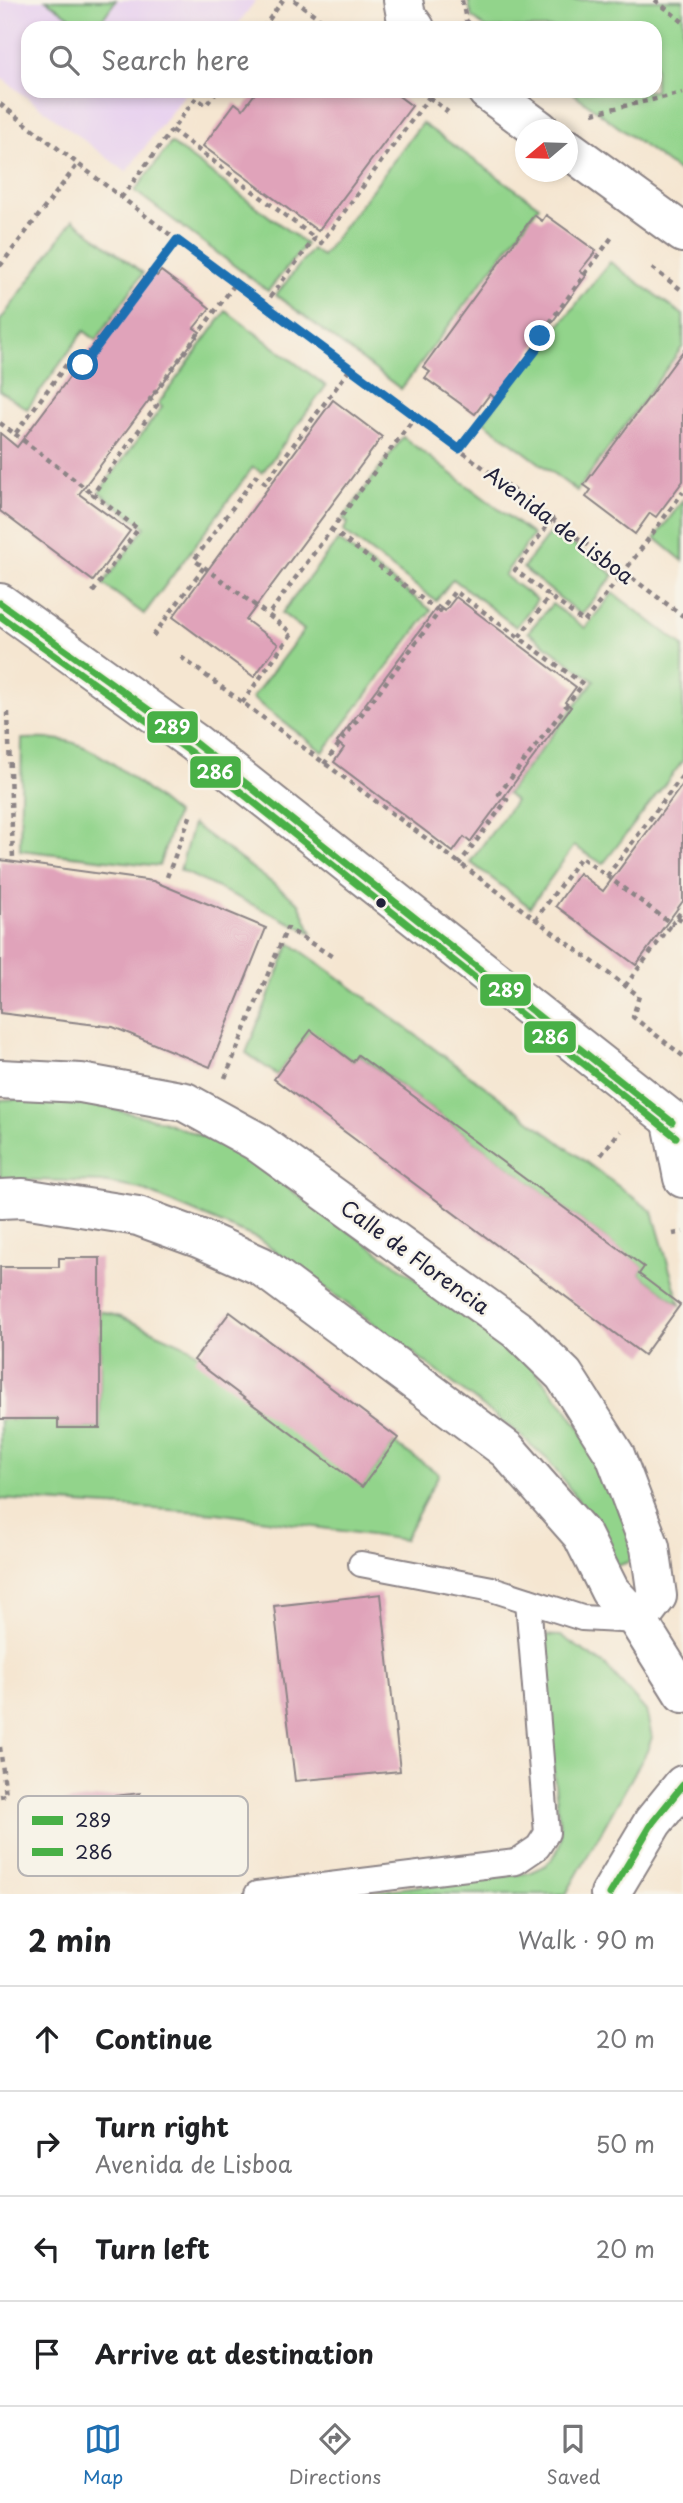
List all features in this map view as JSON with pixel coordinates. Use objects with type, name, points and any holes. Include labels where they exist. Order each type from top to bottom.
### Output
[{"type":"street","points":[[403,0],[410,21]]},
{"type":"street","points":[[497,98],[525,119]]},
{"type":"street","points":[[578,156],[683,233]]},
{"type":"street","points":[[0,603],[195,743],[678,1125],[683,1178]]},
{"type":"street","name":"Calle de Florencia","points":[[0,1079],[81,1083],[185,1102],[256,1141],[520,1332],[564,1375],[615,1455],[650,1547],[657,1596],[638,1621]]},
{"type":"street","points":[[0,1199],[23,1198],[138,1216],[201,1239],[261,1266],[507,1450],[582,1535],[610,1591],[638,1621],[683,1693]]},
{"type":"street","points":[[610,1894],[653,1822],[683,1785]]},
{"type":"lane","points":[[361,1563],[492,1589],[582,1618],[638,1621]]},
{"type":"lane","points":[[257,1894],[516,1862],[538,1847],[547,1833],[528,1601]]},
{"type":"path","points":[[268,21],[283,0]]},
{"type":"path","points":[[295,0],[324,21]]},
{"type":"path","points":[[462,0],[467,21]]},
{"type":"path","points":[[655,0],[683,22]]},
{"type":"path","points":[[662,98],[683,93]]},
{"type":"path","points":[[121,198],[196,98],[206,105],[212,98]]},
{"type":"path","points":[[172,130],[321,243],[428,98]]},
{"type":"path","points":[[589,114],[661,98]]},
{"type":"path","name":"Avenida de Lisboa","points":[[0,104],[235,284],[683,616]]},
{"type":"path","points":[[0,266],[78,164]]},
{"type":"path","points":[[459,449],[544,340],[540,336],[612,237]]},
{"type":"path","points":[[264,305],[315,238]]},
{"type":"path","points":[[15,434],[72,357],[83,365],[177,240]]},
{"type":"path","points":[[93,494],[158,405],[150,399],[235,284]]},
{"type":"path","points":[[242,703],[292,633],[194,560],[257,476],[265,483],[350,369]]},
{"type":"path","points":[[268,615],[415,417]]},
{"type":"path","points":[[0,423],[138,528],[93,592]]},
{"type":"path","points":[[552,519],[515,570],[584,622],[683,492]]},
{"type":"path","points":[[331,529],[439,612]]},
{"type":"path","points":[[153,636],[204,567]]},
{"type":"path","points":[[324,764],[455,591],[583,684],[499,794],[507,800],[459,864]]},
{"type":"path","points":[[519,637],[550,596]]},
{"type":"path","points":[[181,657],[639,996],[634,1017],[683,1056]]},
{"type":"path","points":[[8,712],[13,859]]},
{"type":"path","points":[[607,876],[683,775]]},
{"type":"path","points":[[167,877],[191,814]]},
{"type":"path","points":[[535,920],[581,857],[672,924]]},
{"type":"path","points":[[625,986],[683,909]]},
{"type":"path","points":[[677,917],[683,921]]},
{"type":"path","points":[[223,1084],[287,928],[333,957]]},
{"type":"path","points":[[601,1155],[624,1125]]},
{"type":"path","points":[[673,1234],[683,1232]]},
{"type":"path","points":[[0,1747],[6,1795],[0,1796]]},
{"type":"shaded area","points":[[0,0],[256,0],[240,21],[21,21],[21,93],[0,77]]},
{"type":"shaded area","points":[[28,98],[182,98],[126,172]]},
{"type":"green space","points":[[46,0],[116,0],[101,21],[76,21]]},
{"type":"green space","points":[[468,0],[683,0],[683,175],[579,98],[662,98],[662,21],[477,21],[472,17]]},
{"type":"green space","points":[[422,123],[539,206],[401,389],[276,295],[312,249],[322,256]]},
{"type":"green space","points":[[171,143],[306,244],[268,291],[135,191]]},
{"type":"green space","points":[[73,220],[143,273],[96,340],[84,331],[27,409],[0,391],[0,321]]},
{"type":"green space","points":[[610,262],[683,315],[683,346],[577,491],[483,421]]},
{"type":"green space","points":[[226,311],[326,386],[262,473],[253,467],[144,614],[103,584],[145,527],[99,492],[162,407],[158,404]]},
{"type":"green space","points":[[403,437],[533,535],[504,575],[537,600],[516,627],[453,579],[436,601],[343,531],[348,523],[343,519]]},
{"type":"green space","points":[[683,500],[683,561],[655,538]]},
{"type":"green space","points":[[553,529],[614,575],[581,615],[523,568]]},
{"type":"green space","points":[[338,540],[431,610],[323,752],[252,698],[304,630],[282,613]]},
{"type":"green space","points":[[613,593],[683,646],[683,761],[603,864],[574,846],[530,907],[470,862],[515,801],[507,794],[594,681],[528,632],[552,604],[585,628]]},
{"type":"green space","points":[[22,739],[64,740],[90,750],[129,775],[176,814],[159,866],[20,850]]},
{"type":"green space","points":[[193,824],[299,903],[312,933],[180,870]]},
{"type":"green space","points":[[290,943],[653,1212],[680,1305],[639,1274],[643,1267],[359,1055],[353,1062],[311,1031],[277,1075],[246,1053]]},
{"type":"green space","points":[[19,1099],[105,1107],[162,1121],[214,1141],[258,1167],[414,1277],[528,1362],[565,1407],[594,1449],[630,1535],[634,1560],[617,1566],[587,1512],[548,1460],[515,1431],[258,1239],[140,1189],[102,1182],[0,1179],[0,1100]]},
{"type":"green space","points":[[100,1311],[121,1317],[189,1347],[362,1486],[394,1443],[439,1474],[404,1540],[217,1513],[0,1499],[0,1419],[58,1419],[59,1428],[100,1428]]},
{"type":"green space","points":[[538,1635],[561,1636],[605,1665],[646,1711],[652,1737],[647,1751],[566,1894],[354,1894],[529,1873],[547,1864],[555,1856],[561,1837]]},
{"type":"building","points":[[252,98],[401,98],[412,106],[318,231],[203,146],[235,103],[243,109]]},
{"type":"building","points":[[534,215],[542,221],[546,215],[596,251],[580,271],[586,276],[496,399],[490,394],[475,414],[425,378],[430,372],[423,367]]},
{"type":"building","points":[[149,271],[157,276],[161,271],[210,308],[194,328],[200,332],[79,494],[130,531],[93,581],[0,511],[0,433],[17,447]]},
{"type":"building","points":[[683,351],[683,481],[656,517],[650,513],[635,534],[586,497],[591,490],[584,485]]},
{"type":"building","points":[[333,400],[382,437],[246,620],[278,644],[254,677],[173,617]]},
{"type":"building","points":[[456,597],[576,687],[565,702],[571,707],[470,842],[464,837],[453,852],[334,762],[344,748],[337,742],[438,606],[445,611]]},
{"type":"building","points":[[683,784],[683,901],[636,965],[556,906],[579,873],[603,891]]},
{"type":"building","points":[[0,860],[153,881],[266,928],[210,1067],[113,1027],[0,1013]]},
{"type":"building","points":[[311,1030],[353,1062],[358,1055],[644,1267],[639,1274],[680,1305],[644,1355],[274,1079]]},
{"type":"building","points":[[59,1258],[100,1258],[100,1428],[58,1428],[58,1419],[0,1419],[0,1267],[59,1267]]},
{"type":"building","points":[[230,1312],[398,1438],[362,1487],[194,1360]]},
{"type":"building","points":[[381,1594],[400,1771],[295,1781],[274,1606]]},
{"type":"building","points":[[140,1793],[140,1796],[114,1796]]},
{"type":"transit line","name":"289","points":[[0,603],[195,743],[672,1122]]},
{"type":"transit line","name":"286","points":[[0,616],[189,751],[676,1137]]},
{"type":"transit line","name":"289","points":[[610,1894],[653,1822],[683,1785]]},
{"type":"route","points":[[83,365],[177,240],[459,449],[544,340],[540,336]]}]
